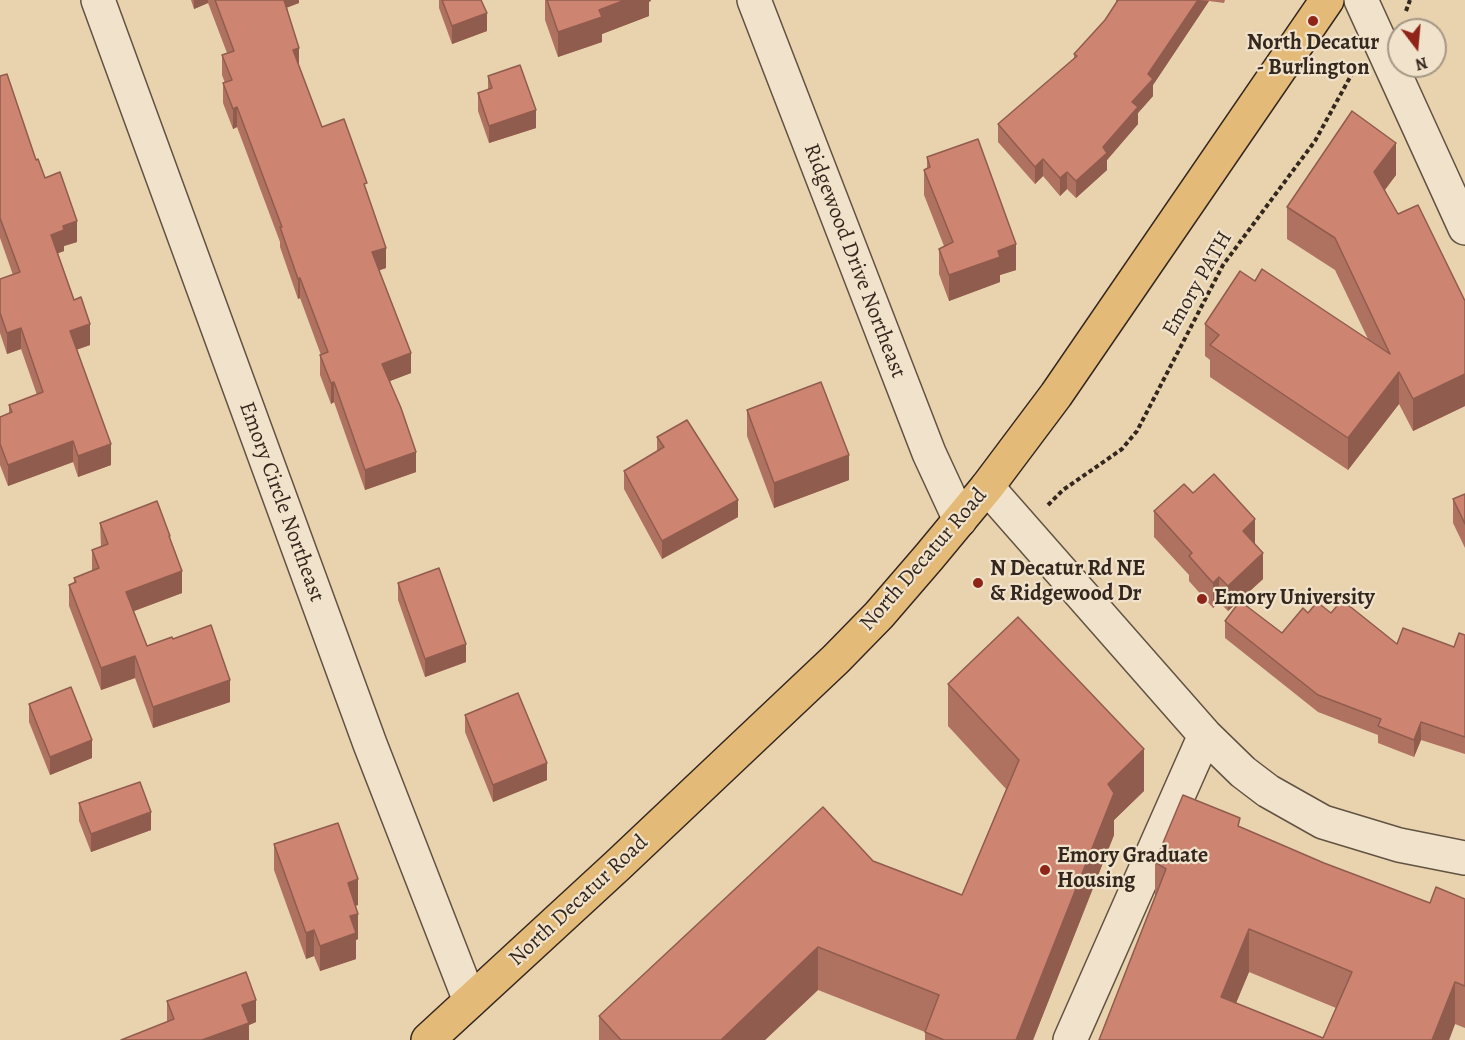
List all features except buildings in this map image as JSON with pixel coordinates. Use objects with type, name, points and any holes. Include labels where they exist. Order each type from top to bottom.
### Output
[{"type":"main road","name":"North Decatur Road","points":[[428,1040],[618,866],[836,659],[879,615],[987,487],[1056,395],[1327,0]]},
{"type":"street","name":"Emory Circle Northeast","points":[[98,0],[370,744],[470,1001]]},
{"type":"street","name":"Ridgewood Drive Northeast","points":[[754,0],[925,442],[960,520]]},
{"type":"street","points":[[1361,0],[1465,228]]},
{"type":"street","points":[[987,487],[1205,735],[1243,772],[1268,791],[1323,822],[1399,845],[1465,858]]},
{"type":"street","points":[[1070,1040],[1205,735]]},
{"type":"path","points":[[1403,18],[1410,0]]},
{"type":"path","name":"Emory PATH","points":[[1046,507],[1063,490],[1122,449],[1137,431],[1223,265],[1315,141],[1355,68]]},
{"type":"place","name":"North Decatur - Burlington","points":[[1313,21]]},
{"type":"place","name":"N Decatur Rd NE & Ridgewood Dr","points":[[978,583]]},
{"type":"place","name":"Emory University","points":[[1202,599]]},
{"type":"place","name":"Emory Graduate Housing","points":[[1045,870]]}]
